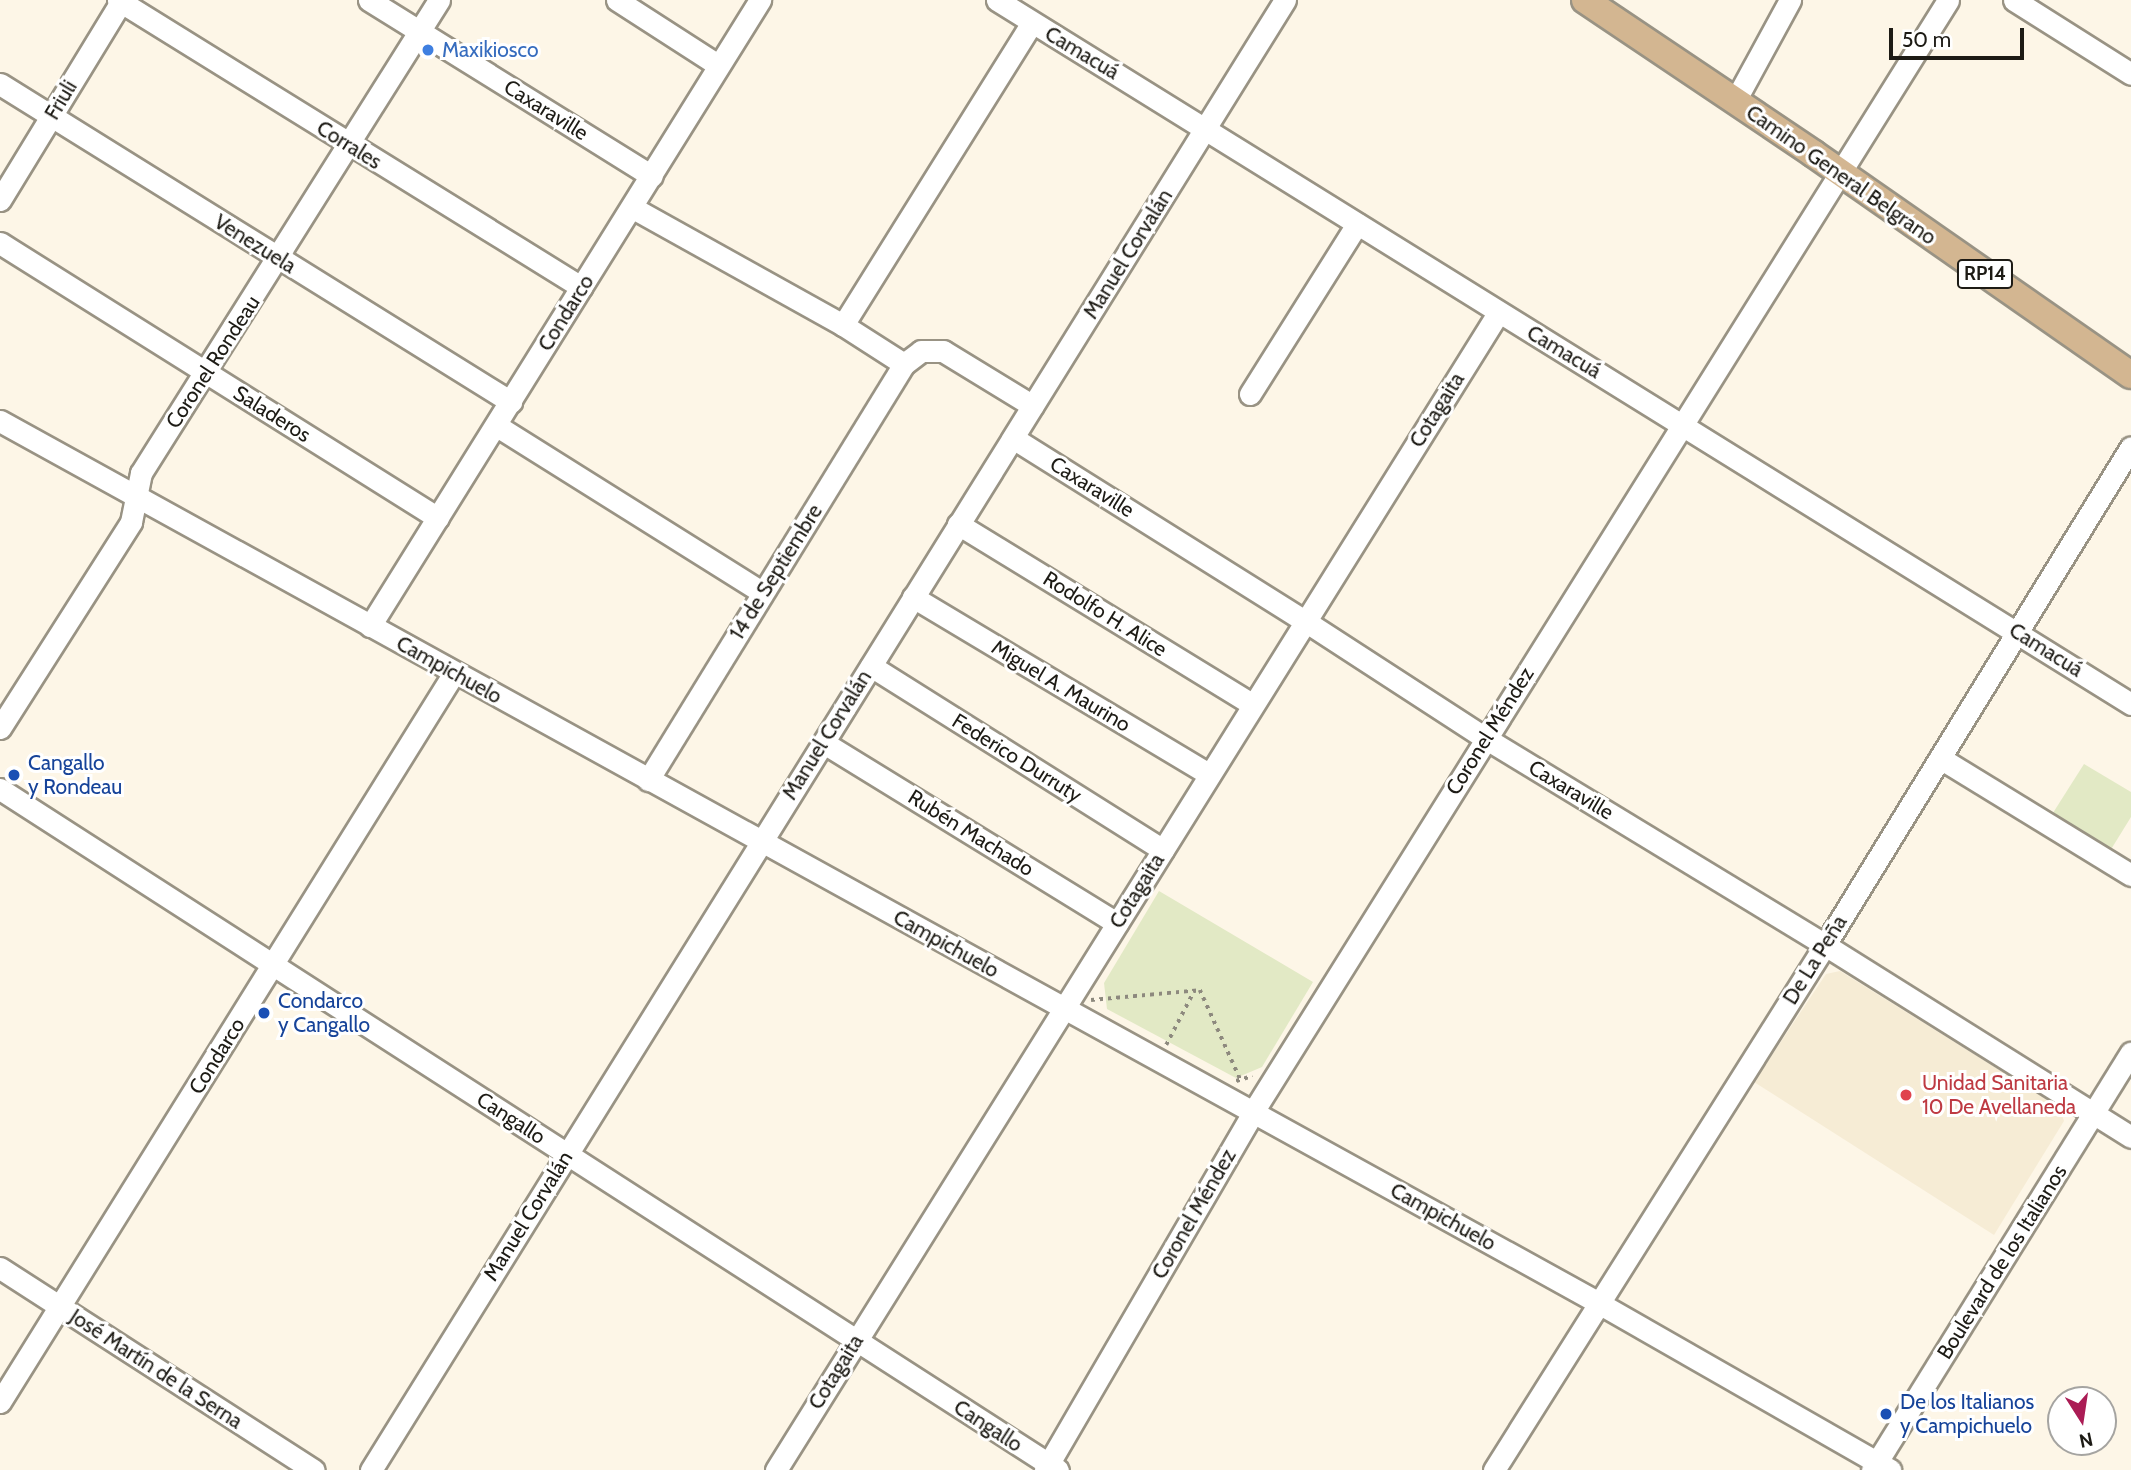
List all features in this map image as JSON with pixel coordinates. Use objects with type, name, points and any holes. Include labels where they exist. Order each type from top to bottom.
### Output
[{"type":"main road","name":"Camino General Belgrano","points":[[1585,0],[1840,172],[2131,375]]},
{"type":"street","name":"Caxaraville","points":[[369,0],[652,176]]},
{"type":"street","name":"Coronel Rondeau","points":[[0,727],[131,522],[141,473],[439,0]]},
{"type":"street","points":[[617,0],[718,65]]},
{"type":"street","name":"Condarco","points":[[370,626],[633,208],[760,0]]},
{"type":"street","name":"Camacuá","points":[[997,0],[2131,704]]},
{"type":"street","name":"Manuel Corvalán","points":[[371,1470],[1285,0]]},
{"type":"street","points":[[1735,101],[1790,0]]},
{"type":"street","name":"Coronel Méndez","points":[[1051,1468],[1246,1108],[1485,738],[1948,0]]},
{"type":"street","points":[[2014,0],[2131,74]]},
{"type":"street","name":"Friuli","points":[[0,200],[121,1]]},
{"type":"street","name":"Corrales","points":[[121,1],[348,145],[581,287]]},
{"type":"street","points":[[843,325],[1032,23]]},
{"type":"street","name":"Venezuela","points":[[0,84],[511,402]]},
{"type":"street","points":[[633,208],[843,325],[904,364],[921,351],[943,351],[1034,406]]},
{"type":"street","points":[[1250,394],[1357,224]]},
{"type":"street","name":"Saladeros","points":[[0,243],[438,518]]},
{"type":"street","name":"Cotagaita","points":[[776,1470],[1498,313]]},
{"type":"street","name":"14 de Septiembre","points":[[648,780],[904,364]]},
{"type":"street","name":"Campichuelo","points":[[0,421],[1597,1303],[1879,1467]]},
{"type":"street","points":[[497,426],[762,592]]},
{"type":"street","name":"Caxaraville","points":[[1013,438],[1306,621],[1485,738],[1825,945],[2131,1137]]},
{"type":"street","name":"De La Peña","points":[[1494,1470],[1825,945],[2131,447]]},
{"type":"street","name":"Rodolfo H. Alice","points":[[958,524],[1252,704]]},
{"type":"street","name":"Miguel A. Maurino","points":[[914,597],[1209,774]]},
{"type":"street","name":"Federico Durruty","points":[[871,666],[1163,850]]},
{"type":"street","name":"Condarco","points":[[0,1402],[454,673]]},
{"type":"street","name":"Rubén Machado","points":[[824,743],[1117,923]]},
{"type":"street","points":[[1940,758],[2131,875]]},
{"type":"street","name":"Cangallo","points":[[0,789],[1051,1468]]},
{"type":"street","name":"Boulevard de los Italianos","points":[[1879,1467],[2131,1053]]},
{"type":"street","name":"José Martín de la Serna","points":[[0,1268],[313,1470]]},
{"type":"path","points":[[1088,1000],[1200,990],[1246,1091],[1246,1108]]},
{"type":"path","points":[[1097,1006],[1098,991]]},
{"type":"path","points":[[1166,1045],[1194,991]]},
{"type":"path","points":[[1155,1039],[1177,1051]]},
{"type":"path","points":[[1232,1083],[1258,1074]]},
{"type":"shaded area","name":"Unidad Sanitaria 10 De Avellaneda","points":[[1840,971],[2059,1107],[2064,1121],[1994,1235],[1754,1082],[1826,974]]},
{"type":"green space","points":[[2084,764],[2131,792],[2131,817],[2110,851],[2051,816]]},
{"type":"green space","points":[[1159,891],[1313,982],[1262,1067],[1236,1078],[1107,1009],[1104,983]]},
{"type":"place","name":"Maxikiosco","points":[[428,50]]},
{"type":"place","name":"Cangallo y Rondeau","points":[[14,775]]},
{"type":"place","name":"Condarco y Cangallo","points":[[264,1013]]},
{"type":"place","name":"Unidad Sanitaria 10 De Avellaneda","points":[[1906,1095]]},
{"type":"place","name":"De los Italianos y Campichuelo","points":[[1886,1414]]}]
